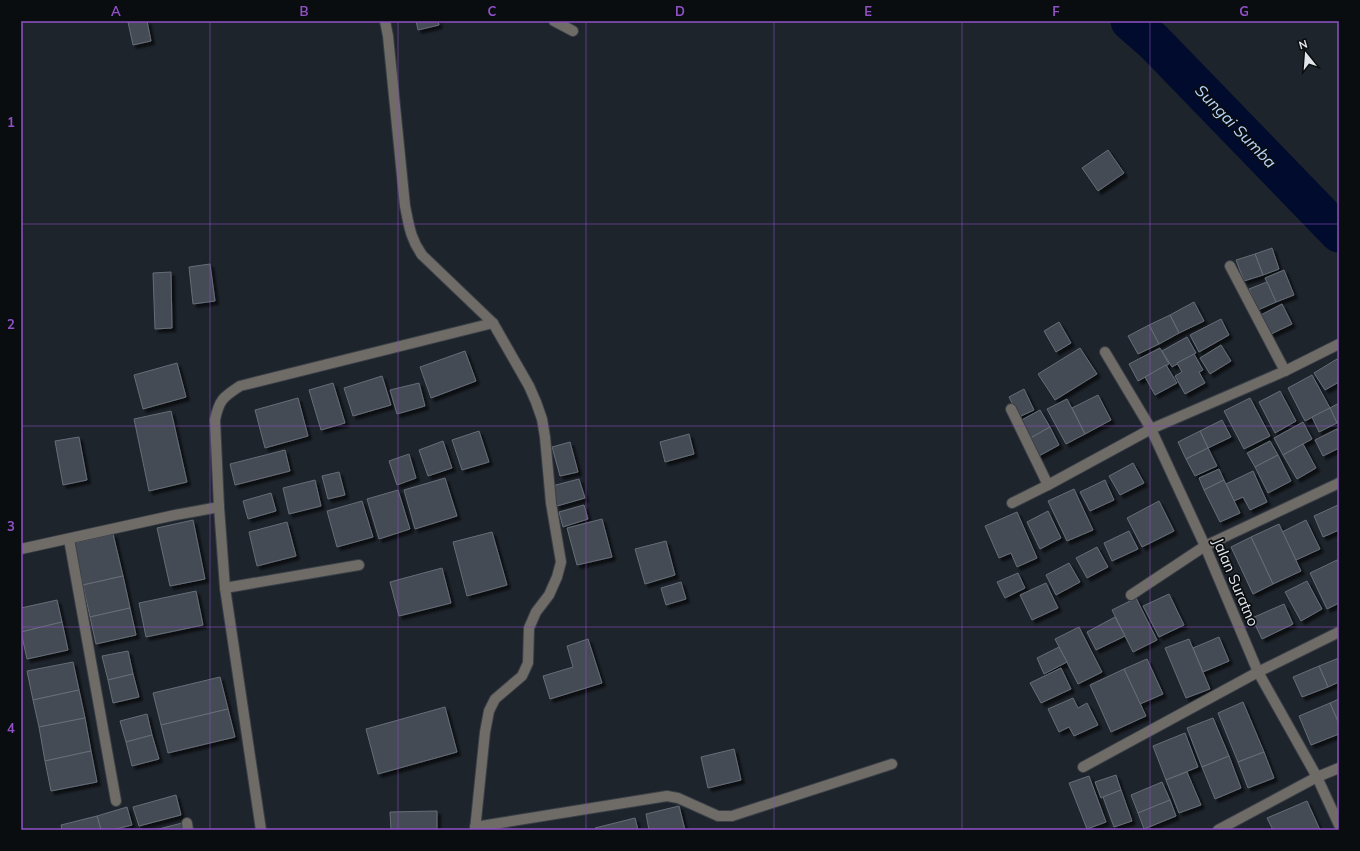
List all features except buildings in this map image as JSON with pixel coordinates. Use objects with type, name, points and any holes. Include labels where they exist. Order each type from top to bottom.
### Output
[{"type":"street","points":[[385,21],[388,36],[405,206],[414,244],[422,255],[493,323],[529,386],[542,419],[551,503],[561,562],[557,577],[549,595],[536,612],[529,628],[528,663],[522,676],[495,699],[489,711],[485,732],[475,828],[667,796],[678,798],[718,816],[732,816],[892,764]]},
{"type":"street","points":[[554,21],[573,31]]},
{"type":"street","points":[[1230,266],[1285,370]]},
{"type":"street","points":[[261,830],[224,588],[218,507],[215,420],[217,407],[222,400],[240,386],[493,323]]},
{"type":"street","points":[[1012,503],[1150,430],[1285,370],[1339,344]]},
{"type":"street","name":"Jalan Suratno","points":[[1105,352],[1150,430],[1205,546],[1258,672],[1317,777],[1339,825]]},
{"type":"street","points":[[1011,409],[1048,485]]},
{"type":"street","points":[[1131,595],[1205,546],[1339,483]]},
{"type":"street","points":[[21,549],[218,507]]},
{"type":"street","points":[[69,539],[116,801]]},
{"type":"street","points":[[224,588],[359,565]]},
{"type":"street","points":[[1082,767],[1258,672],[1339,632]]},
{"type":"street","points":[[1218,830],[1317,777],[1339,768]]},
{"type":"waterway","name":"Sungai Sumba","points":[[1130,21],[1154,42],[1339,233]]}]
